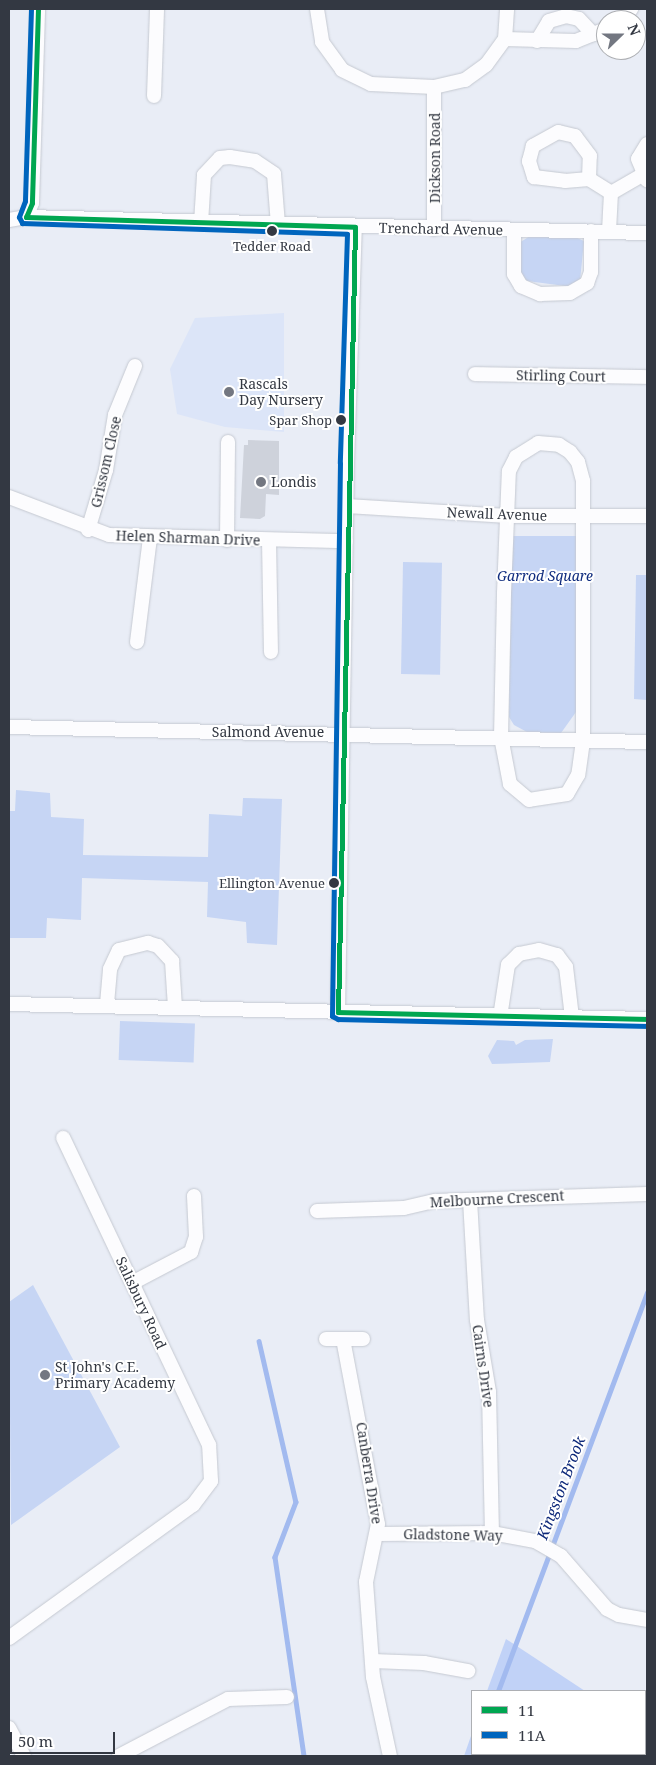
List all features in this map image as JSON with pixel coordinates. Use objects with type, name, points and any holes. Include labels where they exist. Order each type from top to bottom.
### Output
[{"type":"street","points":[[26,217],[32,203],[38,9]]},
{"type":"street","points":[[154,96],[157,9]]},
{"type":"street","points":[[318,9],[322,42],[342,70],[371,84],[434,87],[474,75],[506,39],[507,9]]},
{"type":"street","points":[[537,41],[549,21],[566,16],[579,18],[596,29]]},
{"type":"street","points":[[506,39],[576,41],[596,34]]},
{"type":"street","name":"Dickson Road","points":[[434,87],[434,229]]},
{"type":"street","points":[[588,178],[590,156],[576,136],[558,132],[533,146],[529,161],[534,177],[565,182],[588,178],[611,193]]},
{"type":"street","points":[[611,193],[645,178],[638,159],[647,144]]},
{"type":"street","points":[[201,223],[204,175],[220,158],[230,157],[255,161],[274,174],[278,225]]},
{"type":"street","points":[[609,231],[611,193]]},
{"type":"street","name":"Trenchard Avenue","points":[[9,220],[26,217],[355,228],[647,232]]},
{"type":"street","points":[[338,1012],[345,732],[346,541],[355,228]]},
{"type":"street","name":"Trenchard Avenue","points":[[514,231],[514,274],[521,286],[540,294],[570,293],[587,282],[591,272],[591,231]]},
{"type":"street","name":"Grissom Close","points":[[88,530],[106,470],[115,415],[135,366]]},
{"type":"street","name":"Stirling Court","points":[[475,374],[647,377]]},
{"type":"street","points":[[227,540],[228,442]]},
{"type":"street","points":[[538,443],[551,443],[570,452],[578,462],[583,481],[584,516],[583,741],[578,775],[567,794],[529,800],[510,784],[501,737],[509,471],[516,458],[538,443]]},
{"type":"street","name":"Helen Sharman Drive","points":[[9,497],[42,507],[88,530],[150,538],[346,541]]},
{"type":"street","name":"Newall Avenue","points":[[347,506],[508,516],[647,516]]},
{"type":"street","points":[[136,642],[150,538]]},
{"type":"street","points":[[269,540],[270,652]]},
{"type":"street","name":"Salmond Avenue","points":[[9,727],[345,732],[647,742]]},
{"type":"street","points":[[107,1004],[110,969],[119,950],[148,943],[158,946],[172,961],[175,1007]]},
{"type":"street","points":[[500,1017],[508,965],[519,954],[540,950],[557,955],[566,967],[572,1017]]},
{"type":"street","points":[[9,1004],[107,1004],[500,1017],[647,1019]]},
{"type":"street","name":"Salisbury Road","points":[[9,1638],[193,1505],[206,1493],[211,1480],[209,1445],[64,1138]]},
{"type":"street","name":"Melbourne Crescent","points":[[317,1211],[384,1209],[470,1200],[647,1194]]},
{"type":"street","points":[[132,1283],[191,1252],[196,1237],[194,1196]]},
{"type":"street","name":"Cairns Drive","points":[[470,1200],[477,1320],[489,1392],[492,1533]]},
{"type":"street","points":[[326,1339],[363,1339]]},
{"type":"street","name":"Canberra Drive","points":[[343,1339],[362,1427],[378,1534],[366,1582],[376,1693],[390,1756]]},
{"type":"street","name":"Gladstone Way","points":[[378,1534],[492,1533],[535,1542],[561,1556],[607,1609],[619,1616],[647,1620]]},
{"type":"street","points":[[373,1661],[424,1663],[468,1671]]},
{"type":"street","points":[[119,1756],[228,1699],[287,1697]]},
{"type":"street","points":[[9,1728],[24,1756]]},
{"type":"shaded area","name":"Rascals Day Nursery","points":[[284,313],[284,432],[225,427],[177,414],[170,369],[195,318]]},
{"type":"shaded area","points":[[506,1639],[583,1690],[487,1690]]},
{"type":"shaded area","points":[[646,1732],[647,1756],[464,1756],[471,1736],[471,1755],[646,1755]]},
{"type":"green space","points":[[530,236],[575,237],[584,241],[580,281],[573,287],[527,281],[520,275],[519,243]]},
{"type":"green space","name":"Garrod Square","points":[[512,536],[580,536],[576,712],[561,733],[527,732],[514,725],[509,717]]},
{"type":"green space","points":[[403,562],[442,563],[440,675],[401,674]]},
{"type":"green space","points":[[636,575],[647,575],[647,700],[634,699]]},
{"type":"green space","points":[[16,790],[50,793],[51,817],[84,819],[83,855],[208,857],[209,814],[242,816],[243,798],[282,799],[277,945],[247,943],[246,922],[207,917],[208,882],[82,878],[81,920],[47,918],[46,938],[9,938],[9,811],[15,811]]},
{"type":"green space","points":[[120,1021],[195,1024],[194,1063],[119,1060]]},
{"type":"green space","points":[[553,1039],[550,1062],[492,1064],[488,1056],[497,1040],[514,1041],[516,1045],[525,1040]]},
{"type":"green space","name":"St John's C.E. Primary Academy","points":[[33,1285],[120,1447],[11,1525],[9,1302]]},
{"type":"building","name":"Londis","points":[[248,440],[279,441],[279,495],[266,494],[265,516],[260,519],[240,518],[244,445],[248,445]]},
{"type":"waterway","name":"Kingston Brook","points":[[498,1690],[647,1293]]},
{"type":"waterway","points":[[259,1341],[296,1502],[275,1557],[304,1756]]},
{"type":"transit line","name":"11A","points":[[31,9],[25,201],[19,217],[22,223],[347,234],[340,463],[332,1016],[338,1019],[647,1026]]},
{"type":"transit line","name":"11","points":[[38,9],[32,203],[26,217],[355,227],[338,1012],[647,1019]]},
{"type":"place","name":"Tedder Road","points":[[272,231]]},
{"type":"place","name":"Rascals Day Nursery","points":[[229,392]]},
{"type":"place","name":"Spar Shop","points":[[341,420]]},
{"type":"place","name":"Londis","points":[[261,482]]},
{"type":"place","name":"Ellington Avenue","points":[[334,883]]},
{"type":"place","name":"St John's C.E. Primary Academy","points":[[45,1375]]}]
